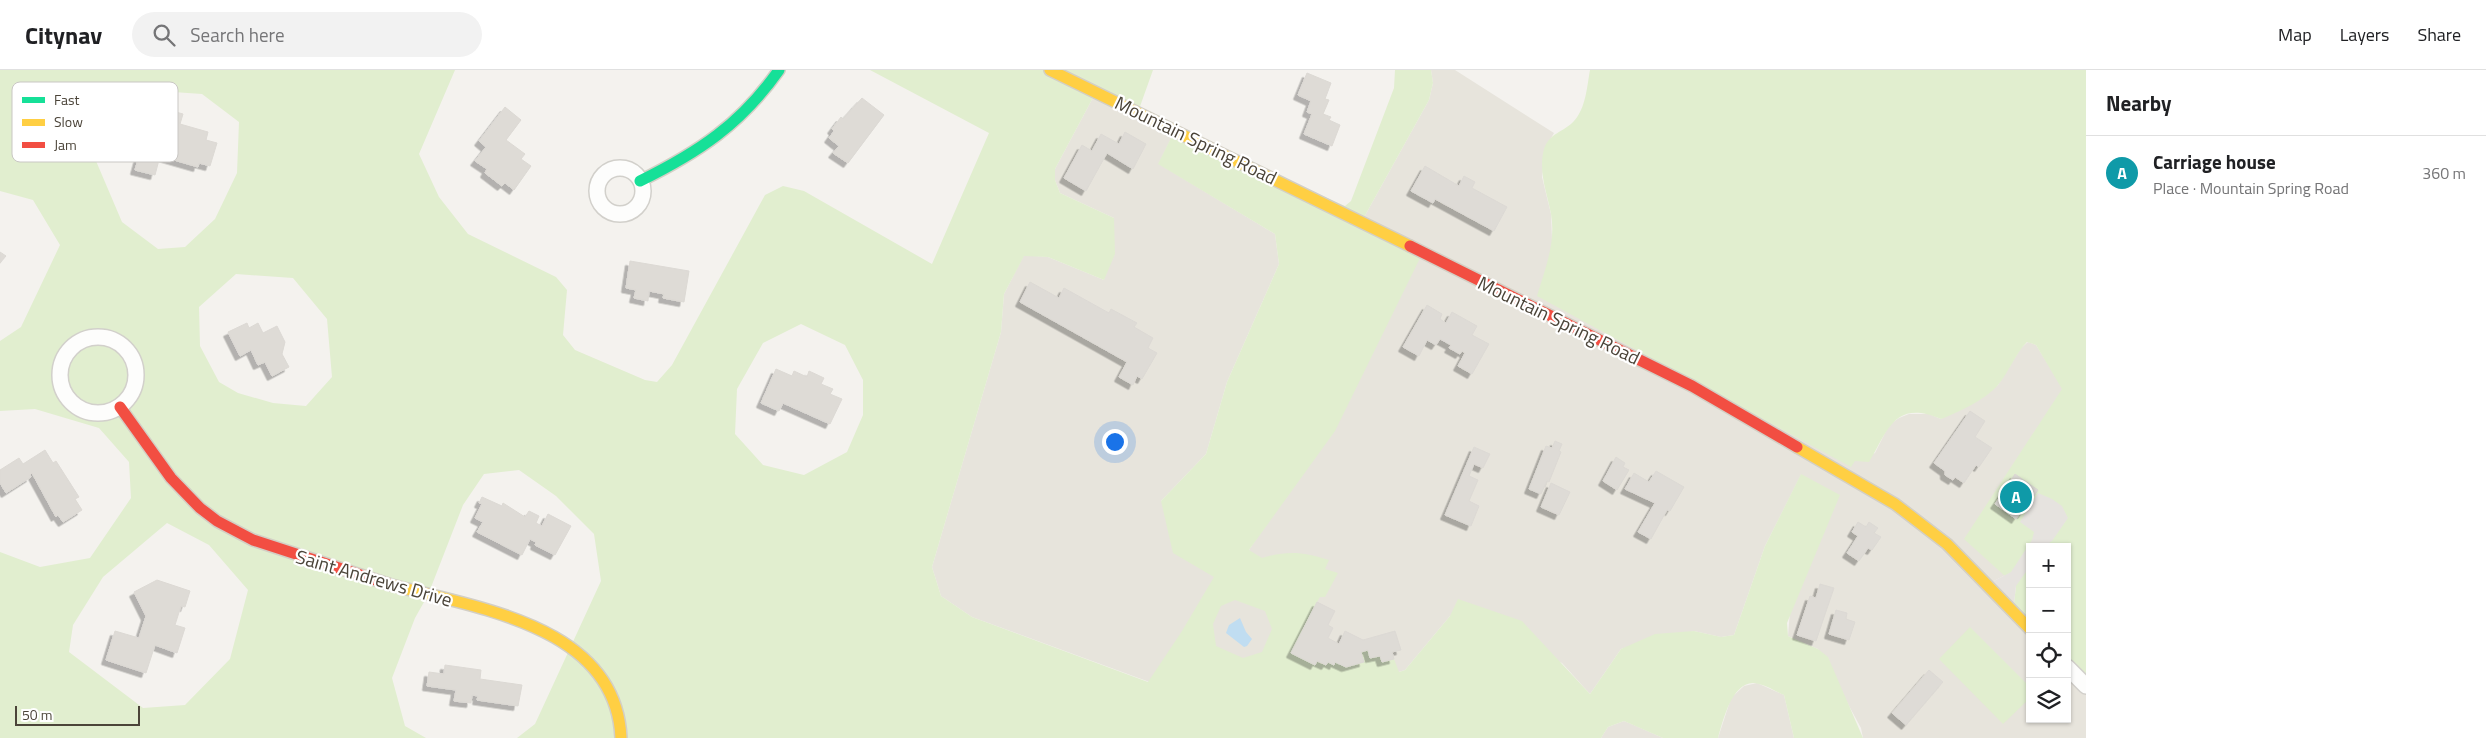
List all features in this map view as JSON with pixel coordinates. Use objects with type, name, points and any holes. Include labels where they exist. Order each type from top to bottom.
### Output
[{"type":"street","points":[[640,182],[687,159],[738,122],[764,93],[779,70]]},
{"type":"street","name":"Mountain Spring Road","points":[[1050,70],[1260,171],[1692,386],[1895,504],[1947,544],[2026,625]]},
{"type":"street","points":[[90,337],[105,337],[119,343],[130,353],[136,367],[136,382],[131,396],[120,407],[106,413],[92,413],[77,408],[66,397],[61,384],[60,368],[66,354],[76,344],[90,337]]},
{"type":"street","name":"Saint Andrews Drive","points":[[120,407],[174,484],[203,513],[238,534],[324,566],[511,617],[547,632],[572,647],[593,667],[609,688],[618,710],[621,738]]},
{"type":"street","points":[[2071,671],[2086,686]]},
{"type":"shaded area","points":[[1431,70],[1455,70],[1554,133],[1545,149],[1542,177],[1551,214],[1554,288],[1855,461],[1875,453],[1889,425],[1899,418],[1909,414],[1929,414],[1941,419],[1998,385],[2021,348],[2028,342],[2036,345],[2067,395],[2011,572],[1992,582],[2026,624],[2026,723],[2071,723],[2071,671],[2086,686],[2086,738],[1863,738],[1861,728],[1818,649],[1788,636],[1801,475],[1765,546],[1734,635],[1721,637],[1694,631],[1621,649],[1590,694],[1562,663],[1450,616],[1405,670],[1352,687],[1294,735],[972,617],[941,596],[932,567],[1001,332],[1004,294],[1024,255],[1048,257],[1104,280],[1114,218],[1060,193],[1055,180],[1055,169],[1096,92],[1175,130],[1159,164],[1275,234],[1279,264],[1227,382],[1206,454],[1161,501],[1227,583],[1265,526],[1362,221],[1429,100],[1433,83]]},
{"type":"shaded area","points":[[2038,493],[2062,506],[2068,518],[2049,543],[2030,543],[2034,532],[2020,522]]},
{"type":"shaded area","points":[[2026,549],[2026,572],[2016,586],[2013,612],[1992,582],[2011,572]]},
{"type":"shaded area","points":[[1757,683],[1784,695],[1794,738],[1718,738],[1731,698],[1744,686]]},
{"type":"shaded area","points":[[1624,721],[1663,738],[1601,738],[1608,727]]},
{"type":"green space","points":[[0,70],[455,70],[419,154],[439,197],[468,234],[556,277],[567,290],[563,335],[575,350],[645,380],[657,382],[672,365],[765,195],[783,186],[804,191],[932,264],[989,133],[870,70],[1153,70],[1138,112],[1096,92],[1055,169],[1055,180],[1060,193],[1114,218],[1115,254],[1104,280],[1048,257],[1024,256],[1004,294],[1001,332],[932,567],[941,596],[972,617],[1148,682],[1182,631],[1214,577],[1173,553],[1161,501],[1206,454],[1227,382],[1279,264],[1275,234],[1158,164],[1175,130],[1345,206],[1351,201],[1394,88],[1395,70],[1431,70],[1433,83],[1429,100],[1362,221],[1423,252],[1335,431],[1249,550],[1262,558],[1288,553],[1320,557],[1329,560],[1325,569],[1338,573],[1325,597],[1320,597],[1317,602],[1291,653],[1315,665],[1317,661],[1326,665],[1328,662],[1333,665],[1335,662],[1346,667],[1363,662],[1361,652],[1368,650],[1370,658],[1380,656],[1382,662],[1394,659],[1399,672],[1405,670],[1450,616],[1458,599],[1522,621],[1590,694],[1621,649],[1655,634],[1694,631],[1721,637],[1734,635],[1765,546],[1801,474],[1840,495],[1787,623],[1788,636],[1818,649],[1828,657],[1863,738],[1794,738],[1784,695],[1762,685],[1750,683],[1736,693],[1726,711],[1718,738],[1663,738],[1624,721],[1608,727],[1601,738],[517,738],[535,724],[601,581],[594,534],[556,496],[519,470],[484,474],[463,505],[428,595],[415,618],[392,678],[405,726],[426,738],[0,738],[0,552],[40,567],[90,558],[131,498],[129,462],[99,428],[35,409],[0,411],[0,341],[21,327],[60,245],[33,200],[0,191]],"holes":[[[12,82],[178,82],[178,92],[202,94],[239,122],[237,173],[215,219],[185,247],[158,249],[122,222],[96,162],[12,162]],[[236,274],[293,278],[327,319],[332,377],[306,406],[273,403],[238,393],[219,382],[200,346],[199,307]],[[801,324],[845,345],[863,380],[863,415],[847,452],[804,475],[763,465],[735,434],[737,389],[763,343]],[[167,523],[209,545],[248,590],[230,659],[185,705],[143,708],[69,652],[73,625],[103,577]],[[1235,600],[1265,611],[1272,629],[1262,652],[1243,658],[1216,646],[1213,624],[1221,606]]]},
{"type":"green space","points":[[1590,70],[2086,70],[2086,686],[2071,671],[2071,543],[2026,543],[2026,625],[2013,612],[2016,586],[1964,539],[2062,389],[2036,345],[2027,342],[1998,385],[1979,401],[1941,419],[1925,414],[1913,413],[1903,416],[1888,429],[1869,462],[1855,461],[1851,467],[1537,296],[1549,256],[1552,235],[1551,214],[1544,182],[1542,157],[1549,139],[1570,125],[1578,116],[1585,97]]},
{"type":"green space","points":[[1970,627],[2026,683],[2026,702],[2003,724],[1939,659]]},
{"type":"water","points":[[1240,618],[1246,632],[1252,639],[1244,647],[1226,633],[1229,625]]},
{"type":"building","points":[[1307,73],[1331,83],[1325,99],[1329,100],[1323,114],[1331,117],[1329,120],[1340,125],[1332,146],[1304,134],[1312,114],[1307,112],[1311,101],[1298,95]]},
{"type":"building","points":[[862,98],[884,115],[848,163],[833,153],[839,146],[829,138],[834,131],[832,129],[841,117],[843,119]]},
{"type":"building","points":[[505,107],[521,120],[506,140],[525,154],[521,159],[531,166],[514,190],[505,183],[502,186],[485,173],[487,169],[475,161],[486,147],[479,141]]},
{"type":"building","points":[[178,113],[183,114],[180,124],[208,132],[206,140],[217,143],[210,166],[199,163],[198,167],[178,161]]},
{"type":"building","points":[[1125,132],[1146,144],[1133,169],[1107,153],[1086,191],[1064,178],[1082,145],[1092,151],[1101,134],[1119,144]]},
{"type":"building","points":[[137,162],[158,162],[155,175],[135,170]]},
{"type":"building","points":[[1425,166],[1459,186],[1464,176],[1475,182],[1472,188],[1507,207],[1494,231],[1435,199],[1433,203],[1411,191]]},
{"type":"building","points":[[0,252],[6,256],[0,263]]},
{"type":"building","points":[[630,261],[689,271],[684,302],[663,298],[664,294],[649,291],[648,301],[634,298],[636,290],[626,288]]},
{"type":"building","points":[[1030,282],[1059,298],[1064,288],[1109,313],[1111,309],[1137,323],[1134,327],[1153,338],[1148,348],[1157,353],[1142,379],[1137,376],[1133,385],[1119,377],[1127,362],[1020,302]]},
{"type":"building","points":[[1427,305],[1442,314],[1440,319],[1446,323],[1452,312],[1477,326],[1472,335],[1489,344],[1472,374],[1458,366],[1465,353],[1462,351],[1460,354],[1449,348],[1451,345],[1440,339],[1436,345],[1427,340],[1419,356],[1403,347]]},
{"type":"building","points":[[247,323],[249,328],[258,323],[263,333],[277,326],[285,342],[282,354],[289,367],[272,376],[265,362],[258,365],[251,350],[240,356],[228,332]]},
{"type":"building","points":[[776,369],[792,376],[794,371],[807,377],[809,371],[824,378],[821,384],[833,389],[830,394],[842,399],[830,424],[783,403],[779,411],[761,403]]},
{"type":"building","points":[[1970,411],[1985,421],[1975,437],[1992,448],[1979,467],[1976,465],[1964,483],[1955,477],[1953,480],[1945,475],[1945,471],[1934,463]]},
{"type":"building","points":[[1555,441],[1562,444],[1559,451],[1561,452],[1549,482],[1547,481],[1541,494],[1529,489],[1546,446],[1552,448]]},
{"type":"building","points":[[1474,447],[1490,454],[1483,468],[1474,464],[1469,476],[1478,480],[1469,501],[1479,506],[1471,526],[1445,515]]},
{"type":"building","points":[[45,450],[53,463],[56,461],[79,497],[75,499],[82,510],[63,522],[58,515],[56,517],[32,473],[31,477],[6,493],[0,483],[0,470],[19,458],[23,464]]},
{"type":"building","points":[[1616,457],[1625,463],[1623,467],[1629,470],[1617,490],[1603,481]]},
{"type":"building","points":[[1656,471],[1684,487],[1670,511],[1667,510],[1651,539],[1638,532],[1655,503],[1625,489],[1634,473],[1649,482]]},
{"type":"building","points":[[2015,474],[2038,490],[2022,514],[2020,513],[2016,519],[1995,504]]},
{"type":"building","points":[[1551,483],[1570,492],[1559,515],[1541,507]]},
{"type":"building","points":[[482,497],[502,506],[503,503],[525,517],[529,511],[539,516],[536,523],[542,526],[548,514],[571,526],[555,555],[535,545],[536,542],[530,539],[522,555],[477,532],[483,522],[475,518],[482,504],[479,503]]},
{"type":"building","points":[[1858,522],[1866,527],[1869,522],[1878,528],[1874,533],[1881,537],[1872,550],[1868,548],[1859,561],[1847,553],[1858,536],[1852,532]]},
{"type":"building","points":[[157,580],[190,591],[185,607],[181,606],[175,625],[185,628],[177,653],[155,645],[146,673],[106,660],[115,631],[139,638],[146,616],[134,592]]},
{"type":"building","points":[[1820,584],[1834,588],[1816,641],[1797,635],[1810,596],[1816,598]]},
{"type":"building","points":[[1317,602],[1335,611],[1328,625],[1333,628],[1328,638],[1339,644],[1345,631],[1363,640],[1395,631],[1401,650],[1392,652],[1394,659],[1382,662],[1380,656],[1370,658],[1368,650],[1361,652],[1364,662],[1346,667],[1335,662],[1334,665],[1328,662],[1326,665],[1317,661],[1315,665],[1291,653]]},
{"type":"building","points":[[1836,610],[1847,613],[1846,619],[1855,622],[1849,640],[1829,634]]},
{"type":"building","points":[[445,665],[481,670],[480,679],[522,685],[518,706],[477,700],[478,696],[472,695],[471,703],[454,701],[456,690],[427,686],[429,672],[444,674]]},
{"type":"building","points":[[1929,670],[1943,682],[1906,725],[1892,713]]},
{"type":"traffic: fast","points":[[640,181],[681,159],[717,135],[750,106],[779,70]]},
{"type":"traffic: slow","points":[[1050,70],[1410,246]]},
{"type":"traffic: slow","points":[[1797,447],[1895,504],[1947,544],[2026,625]]},
{"type":"traffic: slow","points":[[388,584],[498,613],[535,627],[568,646],[595,669],[613,700],[621,738]]},
{"type":"traffic: jam","points":[[1410,246],[1692,386],[1797,447]]},
{"type":"traffic: jam","points":[[120,407],[171,478],[200,508],[217,521],[253,540],[388,584]]},
{"type":"place","name":"Carriage house","points":[[2016,497]]}]
